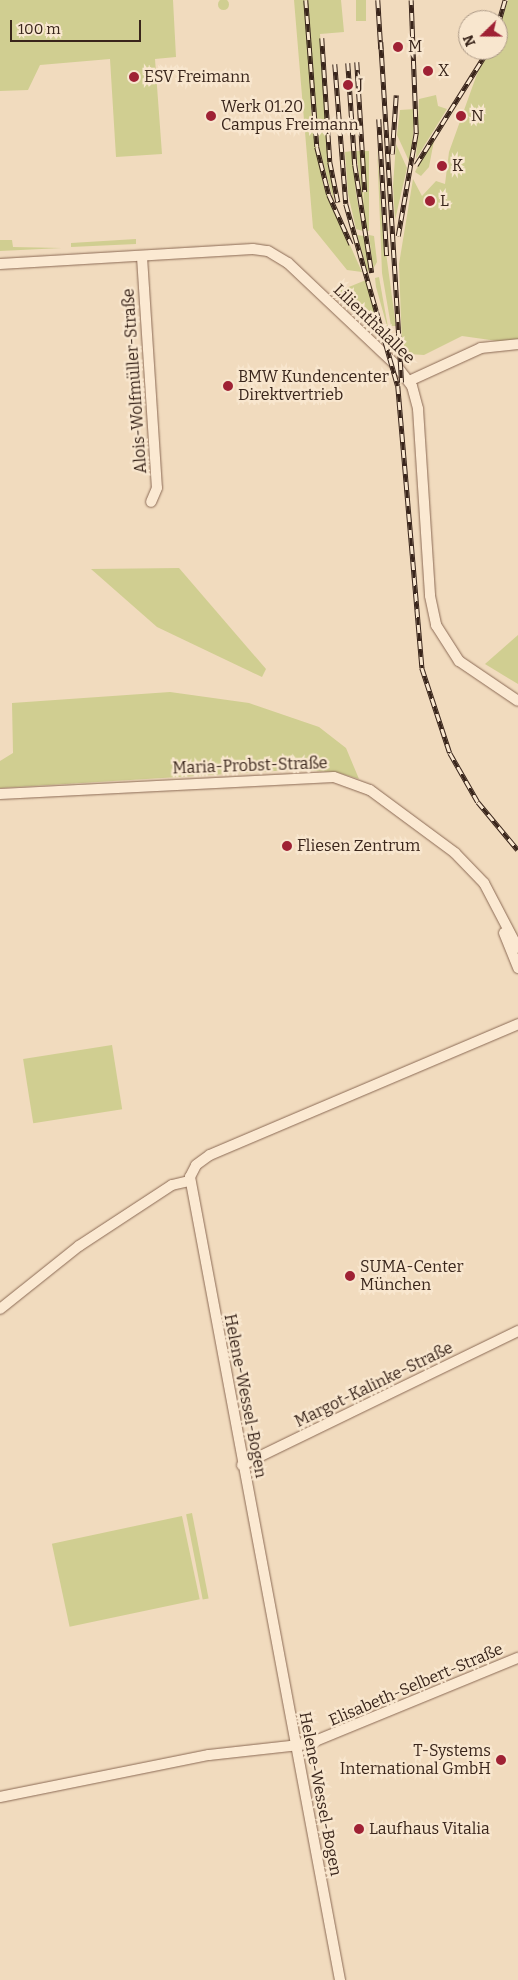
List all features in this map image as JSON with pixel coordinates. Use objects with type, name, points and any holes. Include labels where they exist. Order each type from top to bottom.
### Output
[{"type":"street","name":"Lilienthalallee","points":[[0,264],[253,249],[275,254],[296,269],[409,381],[418,409],[430,596],[436,625],[464,666],[518,701]]},
{"type":"street","name":"Alois-Wolfmüller-Straße","points":[[142,257],[157,488],[151,502]]},
{"type":"street","points":[[409,381],[476,350],[518,344]]},
{"type":"street","name":"Maria-Probst-Straße","points":[[0,794],[334,777],[370,790],[455,853],[491,894],[518,948]]},
{"type":"street","name":"Maria-Probst-Straße","points":[[491,894],[518,968]]},
{"type":"street","points":[[0,1309],[80,1246],[172,1185],[190,1182],[196,1165],[210,1155],[518,1024]]},
{"type":"street","name":"Helene-Wessel-Bogen","points":[[190,1182],[340,1980]]},
{"type":"street","name":"Margot-Kalinke-Straße","points":[[242,1465],[518,1331]]},
{"type":"street","name":"Elisabeth-Selbert-Straße","points":[[0,1798],[209,1755],[296,1747],[518,1658]]},
{"type":"shaded area","points":[[223,-2],[229,4],[223,10],[217,4]]},
{"type":"shaded area","name":"ESV Freimann","points":[[0,0],[173,0],[176,57],[155,59],[162,154],[116,157],[110,59],[40,65],[28,90],[0,91]]},
{"type":"shaded area","points":[[294,0],[341,0],[344,32],[320,34],[334,202],[320,152],[316,110],[311,110],[324,187],[362,272],[347,270],[313,228]]},
{"type":"shaded area","points":[[356,0],[366,0],[366,21],[356,21]]},
{"type":"shaded area","points":[[508,0],[518,0],[518,344],[462,336],[424,355],[409,354],[402,347],[399,264],[413,179],[422,196],[436,181],[445,184],[449,152],[477,74],[484,60],[508,60],[508,10],[505,10]]},
{"type":"shaded area","points":[[436,95],[438,106],[447,109],[416,159],[419,99]]},
{"type":"shaded area","points":[[415,109],[412,150],[409,161],[397,135],[400,110]]},
{"type":"shaded area","points":[[436,130],[429,167],[421,176],[415,172]]},
{"type":"shaded area","points":[[396,144],[407,168],[395,220],[393,186]]},
{"type":"shaded area","points":[[377,146],[383,231],[396,326],[391,326],[382,273]]},
{"type":"shaded area","points":[[352,151],[356,193],[363,231],[356,229],[348,194],[345,152]]},
{"type":"shaded area","points":[[356,151],[361,151],[364,207],[363,207]]},
{"type":"shaded area","points":[[364,151],[369,151],[369,231],[364,231]]},
{"type":"shaded area","points":[[357,235],[364,236],[370,270],[367,271]]},
{"type":"shaded area","points":[[369,235],[374,236],[377,262],[373,269]]},
{"type":"shaded area","points":[[136,239],[136,244],[71,247],[71,243]]},
{"type":"shaded area","points":[[0,240],[12,240],[13,247],[62,248],[0,251]]},
{"type":"shaded area","points":[[379,277],[389,333],[376,287],[375,278]]},
{"type":"shaded area","points":[[366,280],[382,328],[381,331],[339,291]]},
{"type":"shaded area","points":[[179,568],[266,669],[262,677],[157,627],[91,569]]},
{"type":"shaded area","points":[[518,635],[518,684],[485,664]]},
{"type":"shaded area","points":[[170,692],[249,703],[319,727],[346,748],[359,779],[336,772],[292,770],[0,788],[0,761],[13,753],[12,703]]},
{"type":"shaded area","points":[[112,1045],[122,1109],[33,1123],[23,1059]]},
{"type":"shaded area","points":[[192,1513],[209,1598],[203,1600],[186,1514]]},
{"type":"shaded area","points":[[182,1516],[200,1599],[70,1627],[52,1544]]},
{"type":"railway","points":[[306,0],[317,147],[329,195],[351,244]]},
{"type":"railway","points":[[378,0],[381,49]]},
{"type":"railway","points":[[398,236],[416,133],[411,0]]},
{"type":"railway","points":[[502,10],[505,0]]},
{"type":"railway","points":[[322,38],[330,162],[338,202]]},
{"type":"railway","points":[[381,42],[402,382]]},
{"type":"railway","points":[[416,165],[482,60]]},
{"type":"railway","points":[[357,62],[365,192]]},
{"type":"railway","points":[[348,63],[355,165],[372,273]]},
{"type":"railway","points":[[335,64],[346,204],[398,386],[422,668],[450,753],[478,802],[518,850]]},
{"type":"railway","points":[[392,154],[396,95]]},
{"type":"railway","points":[[379,119],[387,256]]},
{"type":"place","name":"M","points":[[398,47]]},
{"type":"place","name":"X","points":[[428,71]]},
{"type":"place","name":"ESV Freimann","points":[[134,77]]},
{"type":"place","name":"J","points":[[348,85]]},
{"type":"place","name":"Werk 01.20 Campus Freimann","points":[[211,116]]},
{"type":"place","name":"N","points":[[461,116]]},
{"type":"place","name":"K","points":[[442,166]]},
{"type":"place","name":"L","points":[[430,201]]},
{"type":"place","name":"BMW Kundencenter Direktvertrieb","points":[[228,386]]},
{"type":"place","name":"Fliesen Zentrum","points":[[287,846]]},
{"type":"place","name":"SUMA-Center München","points":[[350,1276]]},
{"type":"place","name":"T-Systems International GmbH","points":[[501,1760]]},
{"type":"place","name":"Laufhaus Vitalia","points":[[359,1829]]}]
